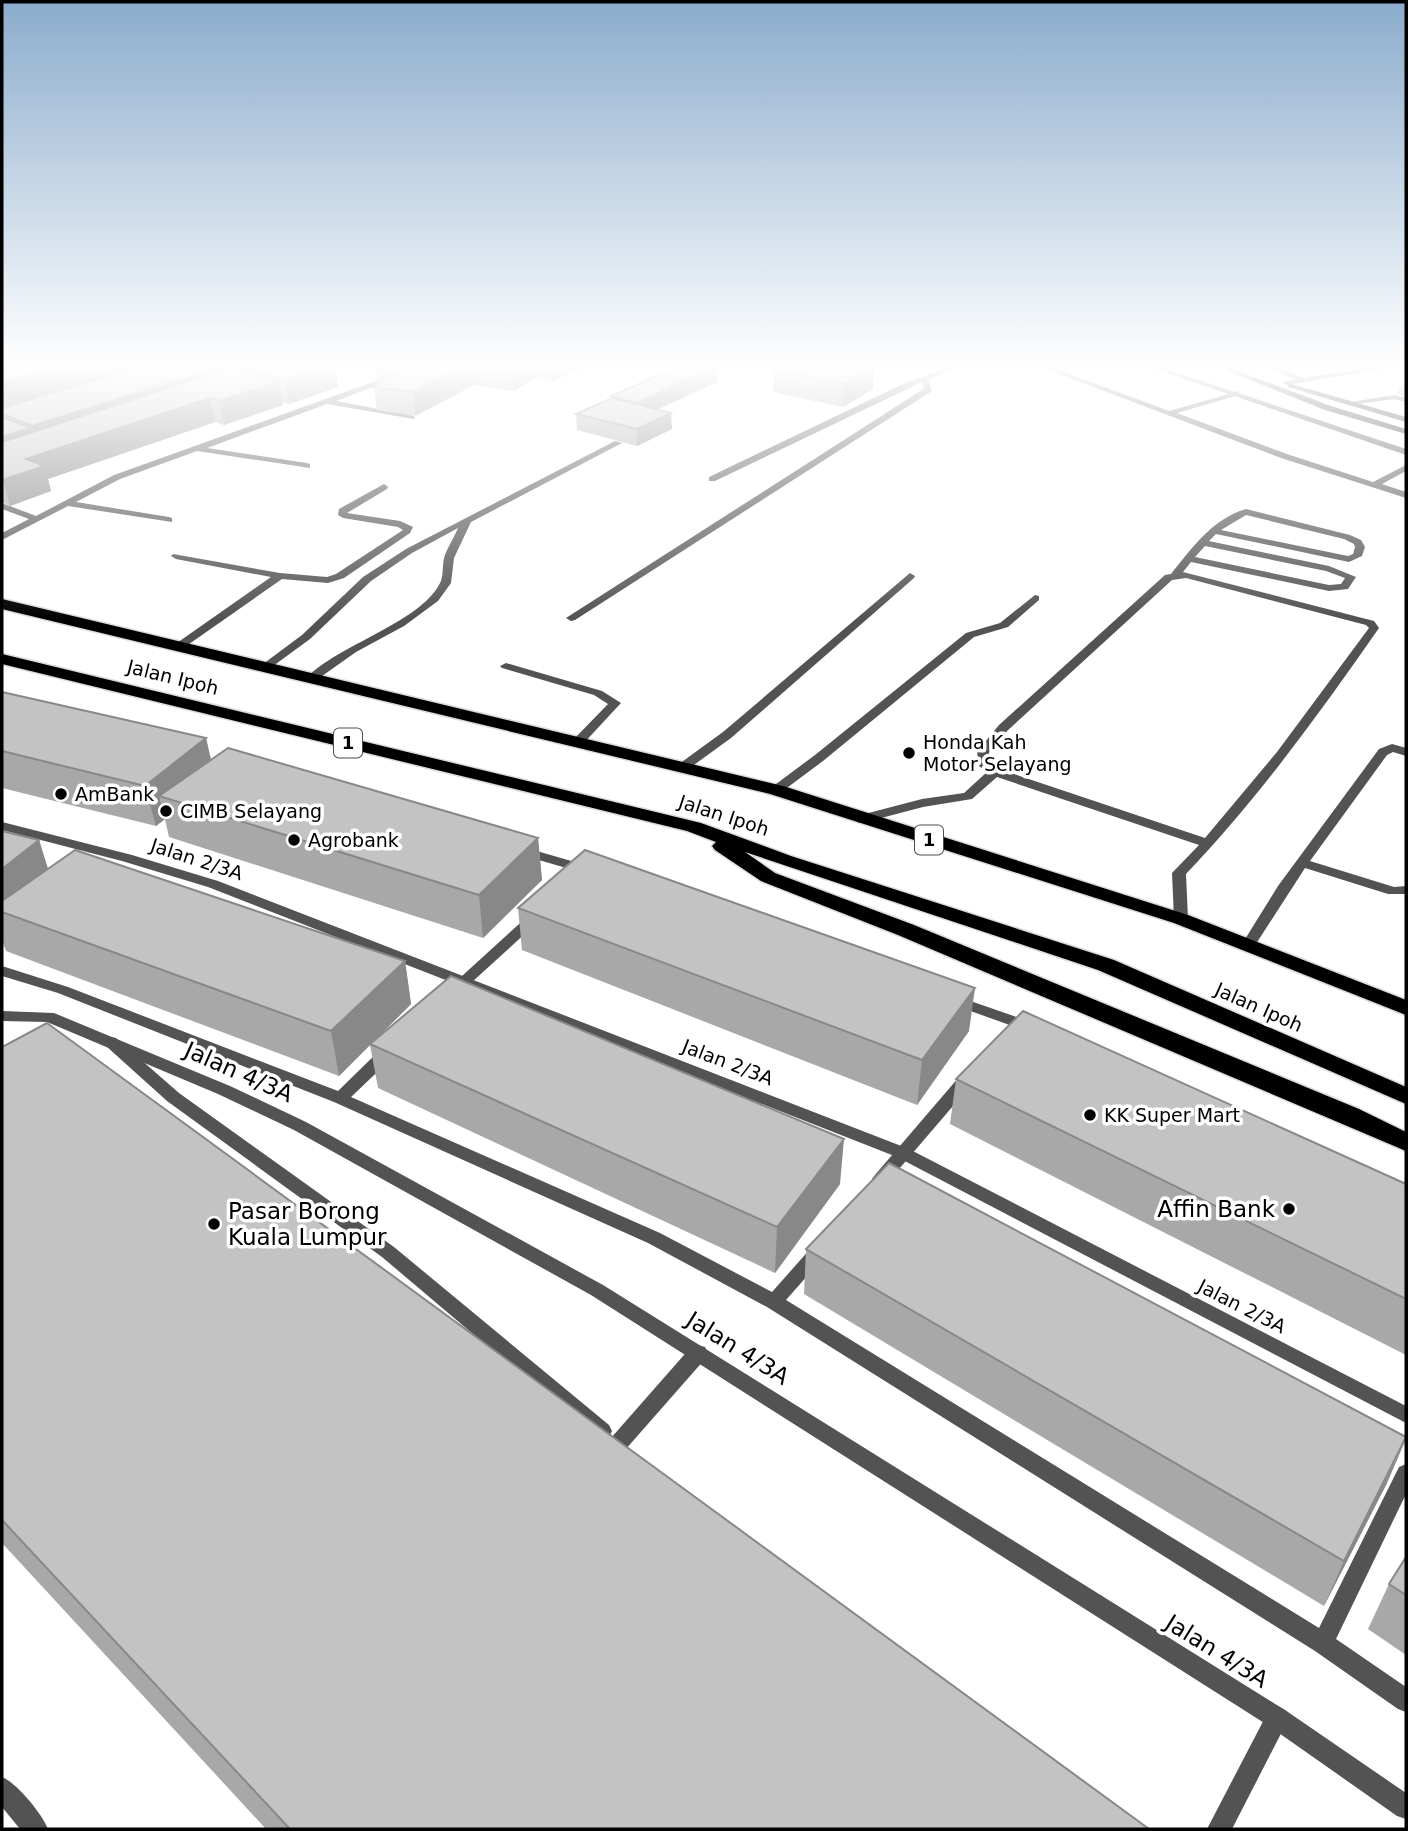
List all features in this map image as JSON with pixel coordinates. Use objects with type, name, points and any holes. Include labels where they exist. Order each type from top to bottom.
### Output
[{"type":"highway","name":"Jalan Ipoh","points":[[2,604],[776,790],[1181,919],[1406,1005]]},
{"type":"highway","name":"Jalan Ipoh","points":[[2,659],[694,827],[784,860],[1106,965],[1406,1096]]},
{"type":"highway","points":[[694,827],[768,877],[944,946],[1350,1115],[1406,1142]]},
{"type":"street","points":[[265,667],[306,637],[367,579],[409,551],[607,448]]},
{"type":"street","points":[[712,479],[776,448]]},
{"type":"street","points":[[571,618],[835,448]]},
{"type":"street","points":[[1264,448],[1406,495]]},
{"type":"street","points":[[2,537],[117,477],[197,449],[307,466]]},
{"type":"street","points":[[1374,485],[1406,468]]},
{"type":"street","points":[[176,556],[280,576],[328,580],[340,576],[407,531],[408,527],[400,524],[343,515],[342,511],[384,487]]},
{"type":"street","points":[[66,503],[169,520]]},
{"type":"street","points":[[2,506],[36,519]]},
{"type":"street","points":[[1209,844],[995,772],[985,766],[983,752],[1003,727],[1175,575],[1213,531],[1232,515],[1246,512],[1347,537],[1358,542],[1360,547],[1357,556],[1349,559],[1213,531]]},
{"type":"street","points":[[311,679],[352,650],[400,624],[434,599],[446,583],[449,558],[467,520]]},
{"type":"street","points":[[1189,559],[1329,588],[1344,587],[1351,578],[1329,569],[1205,543]]},
{"type":"street","points":[[1175,575],[1217,582],[1363,619],[1374,628],[1308,720],[1209,844],[1180,873],[1181,919]]},
{"type":"street","points":[[178,647],[280,576]]},
{"type":"street","points":[[684,766],[727,735],[910,576]]},
{"type":"street","points":[[776,790],[970,635],[1004,625],[1035,598]]},
{"type":"street","points":[[506,666],[598,693],[615,703],[578,742]]},
{"type":"street","points":[[1249,944],[1383,752],[1392,748],[1406,752]]},
{"type":"street","points":[[862,819],[922,803],[968,796],[995,772]]},
{"type":"street","name":"Jalan 2/3A","points":[[2,826],[127,858],[213,884],[903,1153],[1406,1415]]},
{"type":"street","points":[[513,848],[588,875]]},
{"type":"street","points":[[1303,863],[1393,891],[1406,890]]},
{"type":"street","points":[[445,1000],[546,907]]},
{"type":"street","points":[[2,971],[63,990],[340,1098],[654,1238],[774,1302],[1323,1643],[1406,1701]]},
{"type":"street","points":[[938,994],[1011,1027],[1048,1034]]},
{"type":"street","name":"Jalan 4/3A","points":[[2,1016],[49,1017],[300,1126],[597,1290],[1277,1718],[1406,1807]]},
{"type":"street","points":[[111,1042],[173,1097],[388,1252],[640,1460]]},
{"type":"street","points":[[340,1098],[397,1044]]},
{"type":"street","points":[[869,1193],[972,1072]]},
{"type":"street","points":[[774,1302],[826,1243]]},
{"type":"street","points":[[618,1444],[698,1353]]},
{"type":"street","points":[[1323,1643],[1406,1473]]},
{"type":"street","points":[[1219,1829],[1277,1718]]},
{"type":"street","points":[[2,1789],[36,1829]]},
{"type":"building","points":[[2,448],[58,448],[26,459],[45,466],[2,480]]},
{"type":"building","points":[[2,692],[206,738],[145,786],[2,751]]},
{"type":"building","points":[[228,748],[538,838],[479,895],[159,796]]},
{"type":"building","points":[[2,831],[39,840],[2,869]]},
{"type":"building","points":[[75,850],[405,961],[331,1031],[2,912],[2,901]]},
{"type":"building","points":[[585,850],[975,988],[922,1060],[518,908]]},
{"type":"building","points":[[451,976],[844,1139],[777,1227],[370,1044]]},
{"type":"building","points":[[1023,1011],[1406,1184],[1406,1299],[956,1079]]},
{"type":"building","name":"Pasar Borong Kuala Lumpur","points":[[47,1023],[1149,1829],[290,1829],[2,1520],[2,1047]]},
{"type":"building","points":[[889,1163],[1406,1437],[1344,1561],[806,1249]]},
{"type":"building","points":[[1406,1557],[1406,1595],[1389,1584]]},
{"type":"place","name":"Honda Kah Motor Selayang","points":[[909,753]]},
{"type":"place","name":"AmBank","points":[[61,794]]},
{"type":"place","name":"CIMB Selayang","points":[[166,811]]},
{"type":"place","name":"Agrobank","points":[[294,840]]},
{"type":"place","name":"KK Super Mart","points":[[1090,1115]]},
{"type":"place","name":"Affin Bank","points":[[1289,1209]]},
{"type":"place","name":"Pasar Borong Kuala Lumpur","points":[[214,1224]]}]
